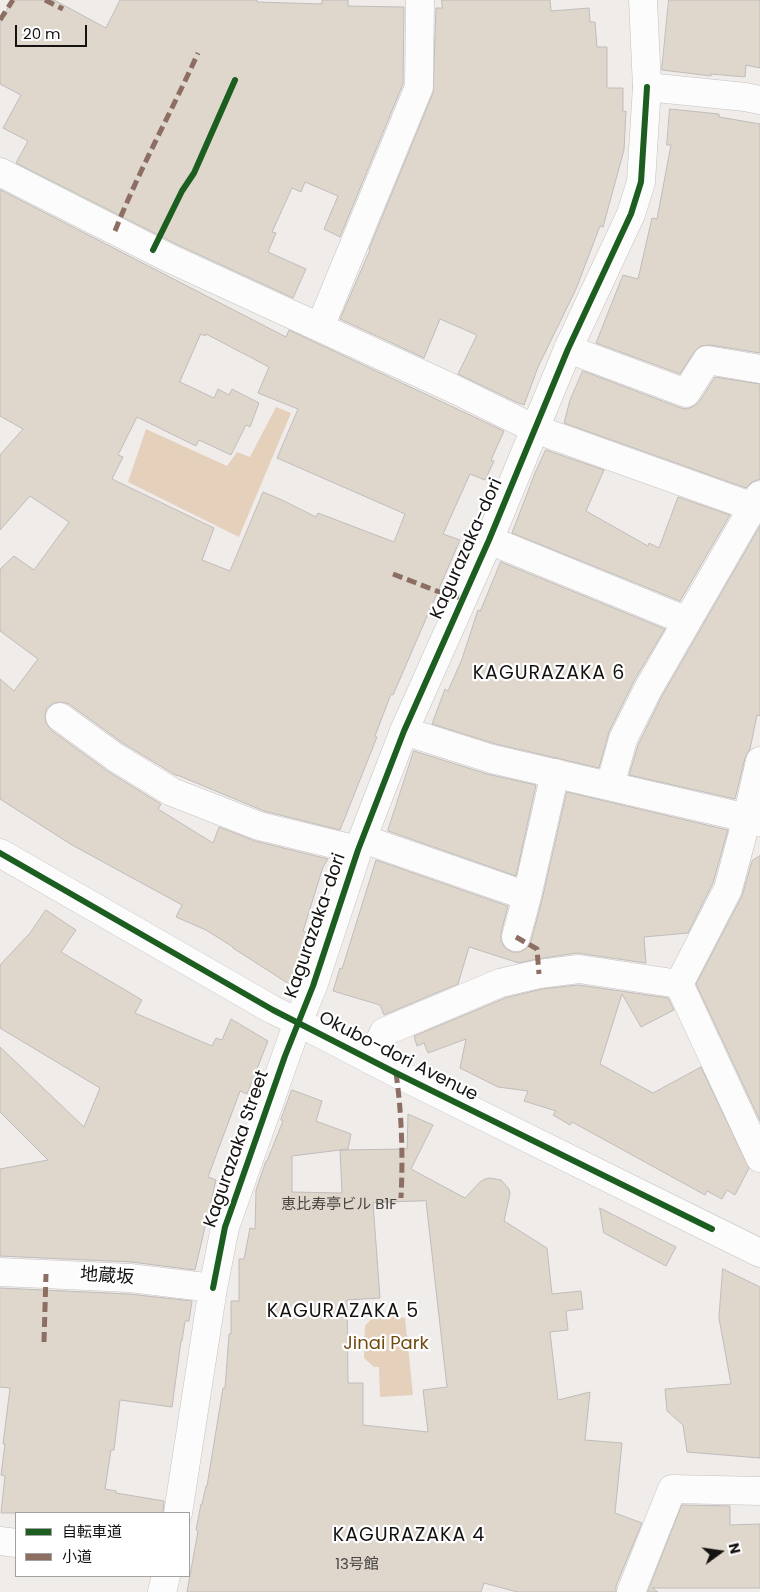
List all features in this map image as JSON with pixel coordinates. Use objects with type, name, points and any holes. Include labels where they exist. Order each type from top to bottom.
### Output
[{"type":"street","points":[[320,327],[419,87],[420,0]]},
{"type":"street","name":"Kagurazaka-dori","points":[[298,1022],[313,986],[361,844],[404,731],[489,540],[568,349],[631,214],[641,182],[648,87],[643,0]]},
{"type":"street","points":[[648,87],[745,96],[760,100]]},
{"type":"street","points":[[0,172],[171,259],[456,390],[535,429],[757,501],[648,689],[623,739],[610,786]]},
{"type":"street","points":[[568,349],[686,393],[707,360],[760,369]]},
{"type":"street","points":[[489,540],[687,621]]},
{"type":"street","points":[[60,717],[115,757],[172,792],[259,826],[361,844],[527,896]]},
{"type":"street","points":[[404,731],[492,758],[754,820]]},
{"type":"street","points":[[679,984],[728,889],[754,820],[760,761]]},
{"type":"street","points":[[516,937],[555,773]]},
{"type":"street","name":"Okubo-dori Avenue","points":[[0,853],[273,1010],[370,1060],[760,1252]]},
{"type":"street","points":[[370,1060],[384,1032],[500,983],[538,974],[579,969],[679,984]]},
{"type":"street","points":[[679,984],[760,1158]]},
{"type":"street","name":"Kagurazaka Street","points":[[178,1512],[213,1288],[225,1227],[298,1022]]},
{"type":"street","name":"地蔵坂","points":[[0,1272],[130,1278],[213,1288]]},
{"type":"street","points":[[631,1592],[672,1489],[760,1491]]},
{"type":"street","points":[[0,1541],[15,1543]]},
{"type":"street","points":[[162,1592],[166,1577]]},
{"type":"green space","points":[[276,407],[291,413],[239,537],[128,482],[146,429],[227,466],[237,452],[250,457]]},
{"type":"green space","name":"Jinai Park","points":[[395,1316],[405,1318],[413,1395],[380,1397],[379,1367],[374,1367],[364,1358],[365,1326],[372,1318]]},
{"type":"building","points":[[12,0],[54,0],[106,28],[120,0],[257,0],[257,2],[322,4],[322,0],[348,0],[348,6],[404,7],[403,84],[340,237],[324,229],[338,196],[305,182],[301,192],[292,188],[272,232],[276,233],[268,252],[306,269],[293,298],[178,245],[16,163],[28,141],[3,128],[21,95],[0,84],[0,24]]},
{"type":"building","points":[[442,0],[550,0],[551,11],[589,8],[590,22],[595,22],[597,47],[607,47],[607,88],[623,88],[623,112],[626,111],[624,150],[603,227],[600,226],[576,289],[538,367],[524,405],[458,374],[477,335],[440,319],[424,358],[340,319],[433,93],[436,8],[442,8]]},
{"type":"building","points":[[669,0],[760,0],[760,68],[746,65],[745,77],[711,74],[711,76],[662,70]]},
{"type":"building","points":[[670,109],[719,114],[719,117],[760,124],[760,353],[710,345],[701,346],[694,352],[680,374],[596,343],[623,275],[638,279],[652,218],[657,219],[671,145],[667,145]]},
{"type":"building","points":[[1,190],[286,337],[289,330],[504,431],[491,460],[494,461],[485,480],[470,474],[443,534],[460,540],[393,695],[391,694],[375,736],[377,737],[340,830],[264,811],[177,776],[124,744],[69,704],[62,702],[54,703],[47,708],[45,715],[46,723],[51,730],[106,770],[161,804],[158,809],[213,843],[219,827],[255,841],[328,859],[323,867],[303,931],[308,933],[289,984],[206,930],[176,917],[182,905],[72,845],[0,799],[0,679],[14,691],[38,659],[0,631],[0,569],[14,556],[34,570],[69,522],[30,496],[0,530],[0,455],[23,429],[0,416]],"holes":[[[201,334],[205,336],[206,334],[269,367],[258,393],[298,409],[277,458],[405,514],[394,542],[318,513],[316,517],[263,492],[230,571],[202,560],[214,528],[112,479],[123,457],[118,455],[137,417],[196,446],[199,440],[231,455],[246,425],[250,427],[259,403],[232,389],[229,395],[218,389],[214,398],[180,382]]]},
{"type":"building","points":[[583,371],[687,409],[699,402],[715,377],[760,384],[760,479],[752,482],[746,488],[564,423],[570,400]]},
{"type":"building","points":[[546,450],[604,470],[586,511],[648,546],[649,543],[659,548],[678,497],[730,515],[680,601],[512,533]]},
{"type":"building","points":[[760,526],[760,716],[757,715],[750,749],[745,758],[735,799],[629,775],[638,745],[662,696]]},
{"type":"building","points":[[501,562],[665,629],[634,681],[609,732],[599,768],[496,744],[432,724],[445,689],[448,691],[462,659],[478,610],[480,611]]},
{"type":"building","points":[[414,751],[487,774],[536,785],[516,876],[388,831]]},
{"type":"building","points":[[567,792],[728,830],[713,883],[688,933],[644,937],[646,963],[577,953],[519,963],[469,947],[458,984],[384,1015],[380,1005],[333,991],[340,968],[342,969],[376,860],[508,906],[501,933],[501,941],[505,948],[512,952],[520,952],[527,948],[531,941],[542,900]]},
{"type":"building","points":[[760,856],[760,1121],[696,984],[742,896],[752,861]]},
{"type":"building","points":[[46,910],[76,930],[61,952],[142,1000],[135,1013],[212,1046],[216,1038],[222,1040],[231,1019],[268,1041],[247,1094],[240,1091],[208,1177],[216,1180],[195,1270],[131,1262],[0,1256],[0,1169],[48,1160],[0,1112],[0,1047],[84,1127],[100,1088],[0,1028],[0,965],[30,933]]},
{"type":"building","points":[[579,985],[668,998],[674,1010],[641,1027],[622,994],[600,1064],[653,1093],[701,1067],[749,1168],[735,1195],[727,1190],[722,1199],[707,1191],[705,1195],[572,1122],[570,1125],[553,1115],[556,1111],[524,1101],[528,1091],[498,1087],[460,1068],[466,1039],[428,1053],[424,1043],[417,1046],[414,1036],[505,998],[542,989]]},
{"type":"building","points":[[292,1090],[322,1101],[316,1121],[351,1134],[348,1149],[340,1150],[407,1149],[408,1114],[433,1125],[411,1169],[465,1198],[485,1179],[501,1180],[509,1189],[510,1194],[504,1221],[547,1248],[552,1294],[581,1291],[583,1309],[566,1311],[568,1330],[550,1332],[558,1400],[590,1392],[585,1440],[622,1443],[615,1513],[642,1523],[616,1586],[616,1592],[517,1592],[484,1583],[481,1592],[187,1592],[198,1531],[196,1530],[207,1486],[223,1388],[225,1388],[229,1334],[231,1334],[231,1301],[239,1301],[239,1259],[244,1259],[250,1228],[255,1229],[256,1190],[283,1121],[281,1120]],"holes":[[[340,1150],[342,1193],[292,1192],[292,1156]],[[426,1201],[447,1387],[423,1390],[428,1432],[363,1425],[363,1383],[348,1383],[347,1300],[380,1298],[373,1203]]]},
{"type":"building","points":[[600,1208],[676,1247],[666,1266],[604,1233]]},
{"type":"building","points":[[723,1269],[760,1287],[760,1458],[687,1452],[683,1425],[667,1411],[665,1389],[731,1384],[719,1318]]},
{"type":"building","points":[[0,1288],[129,1294],[192,1301],[189,1321],[185,1321],[181,1341],[172,1407],[120,1400],[114,1450],[111,1450],[105,1489],[116,1491],[116,1493],[164,1501],[163,1512],[1,1513],[5,1476],[1,1475],[5,1444],[3,1444],[10,1388],[0,1387]]},
{"type":"building","points":[[682,1505],[730,1506],[730,1525],[760,1524],[760,1588],[652,1588],[658,1592],[648,1592]]},
{"type":"marked path","points":[[0,20],[13,0]]},
{"type":"marked path","points":[[45,0],[63,9]]},
{"type":"marked path","points":[[115,231],[134,186],[198,53]]},
{"type":"marked path","points":[[393,574],[442,593],[462,598]]},
{"type":"marked path","points":[[516,937],[537,949],[539,974]]},
{"type":"marked path","points":[[396,1073],[402,1135],[401,1198]]},
{"type":"marked path","points":[[44,1342],[46,1274]]},
{"type":"cycle path","points":[[153,250],[182,191],[194,173],[235,80]]},
{"type":"cycle path","points":[[213,1288],[225,1227],[285,1056],[313,986],[358,850],[404,731],[489,540],[568,349],[631,214],[641,182],[647,87]]},
{"type":"cycle path","points":[[0,853],[273,1010],[712,1229]]},
{"type":"district","name":"KAGURAZAKA 6","points":[[549,674]]},
{"type":"district","name":"KAGURAZAKA 5","points":[[343,1312]]},
{"type":"district","name":"KAGURAZAKA 4","points":[[409,1536]]}]
